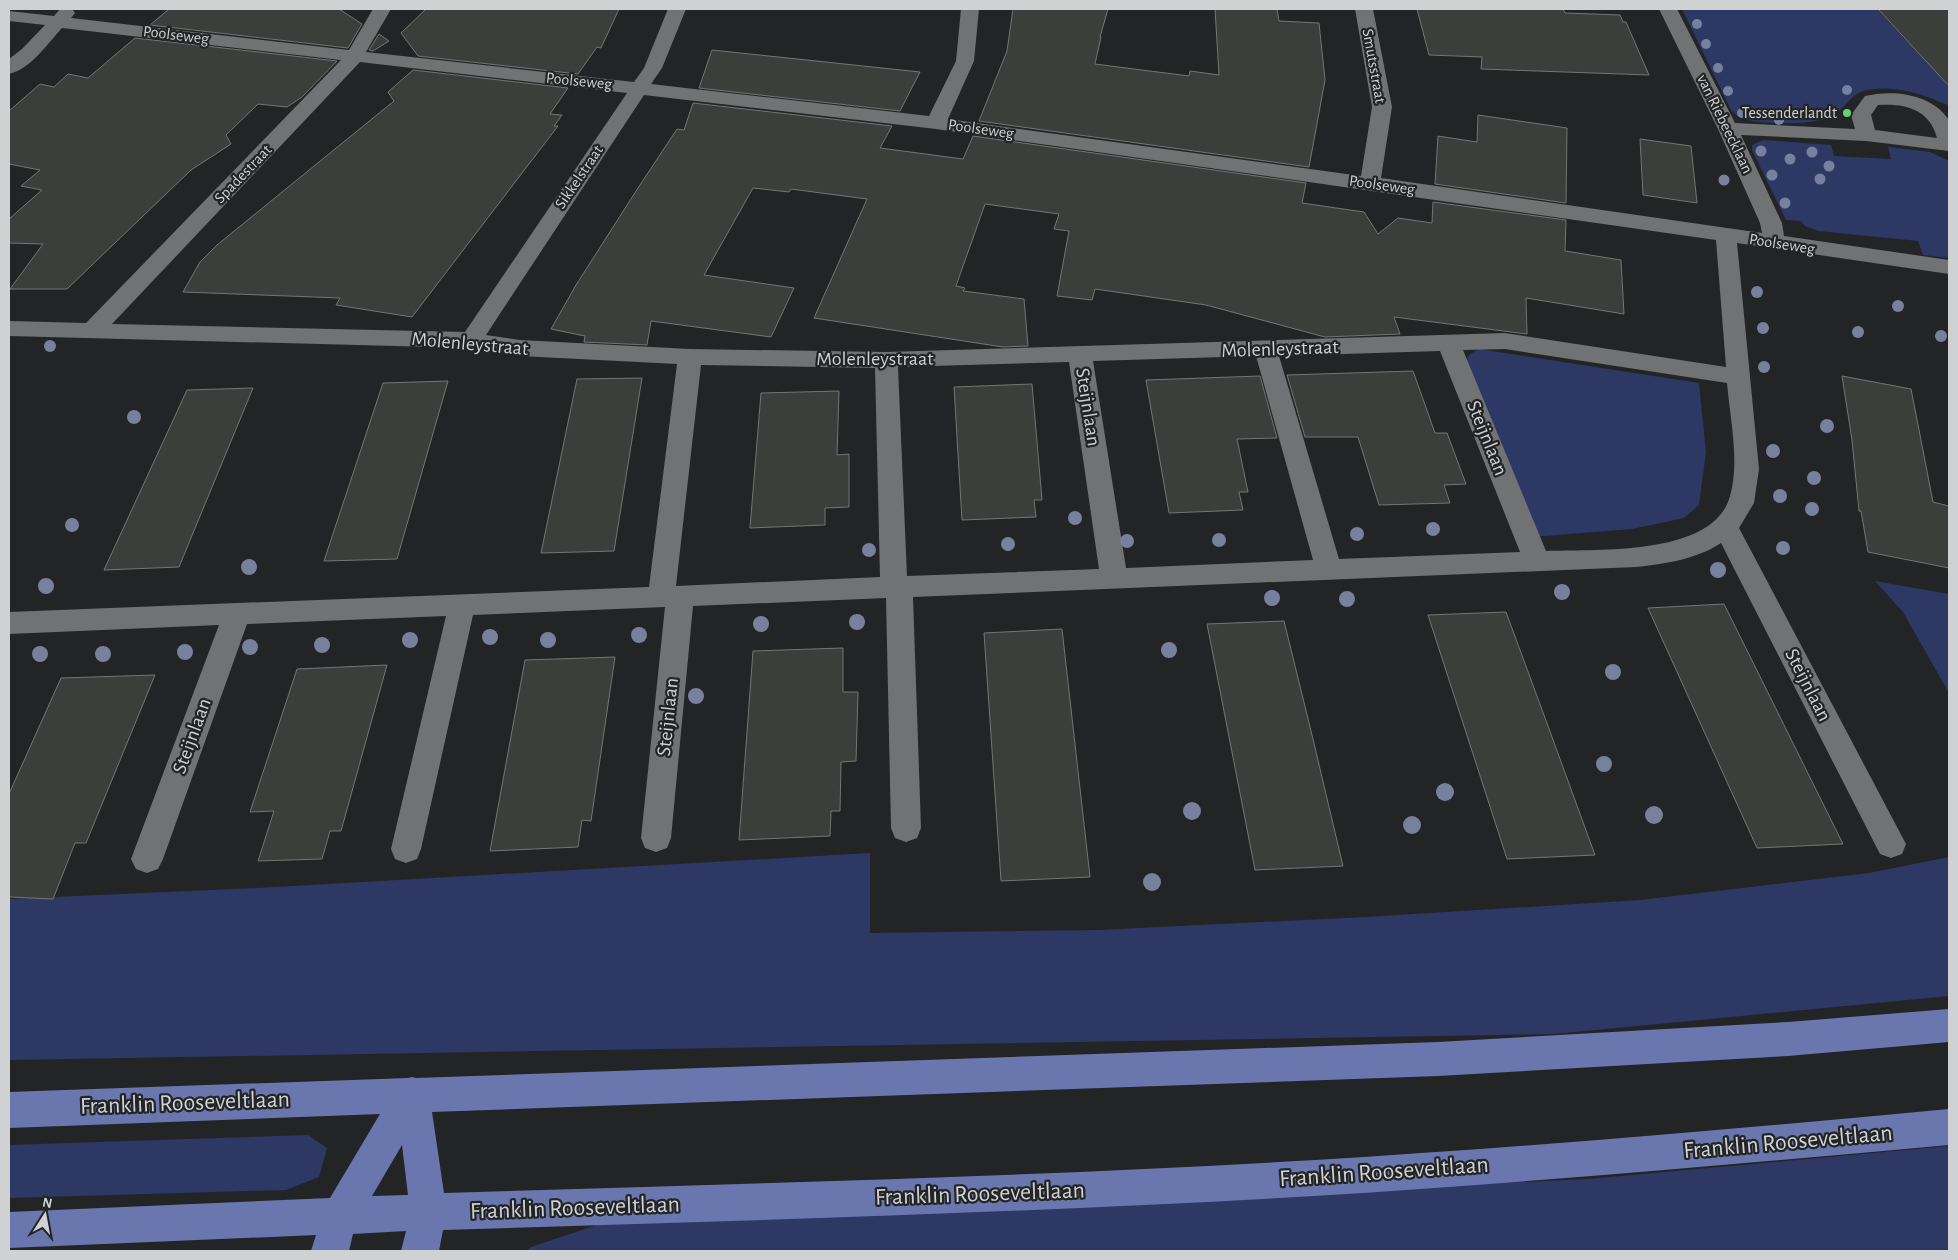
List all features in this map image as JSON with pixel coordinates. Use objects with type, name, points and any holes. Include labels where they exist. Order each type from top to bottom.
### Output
[{"type":"main road","name":"Franklin Rooseveltlaan","points":[[9,1110],[412,1094],[1438,1059],[1788,1039],[1949,1025]]},
{"type":"main road","points":[[412,1094],[429,1212],[420,1251]]},
{"type":"main road","points":[[330,1251],[340,1216],[412,1094]]},
{"type":"main road","name":"Franklin Rooseveltlaan","points":[[9,1230],[429,1212],[957,1196],[1315,1178],[1653,1154],[1949,1127]]},
{"type":"street","name":"Spadestraat","points":[[92,331],[355,56],[382,9]]},
{"type":"street","name":"Sikkelstraat","points":[[471,340],[652,68],[677,9]]},
{"type":"street","points":[[936,123],[965,61],[970,9]]},
{"type":"street","name":"Smutsstraat","points":[[1364,9],[1382,107],[1370,183]]},
{"type":"street","name":"van Riebeecklaan","points":[[1668,9],[1728,128],[1771,223],[1774,242]]},
{"type":"street","name":"Poolseweg","points":[[9,16],[63,15],[355,56],[639,87],[936,123],[1370,183],[1949,267]]},
{"type":"street","points":[[9,49],[63,15]]},
{"type":"street","points":[[9,68],[29,53],[63,15]]},
{"type":"street","points":[[1728,128],[1866,135],[1949,144],[1947,129],[1935,113],[1916,102],[1894,98],[1872,100],[1861,115],[1866,135]]},
{"type":"street","points":[[9,623],[1537,562],[1647,557],[1672,552],[1695,546],[1714,535],[1725,525],[1740,505],[1747,469],[1726,235]]},
{"type":"street","name":"Molenleystraat","points":[[9,329],[471,340],[520,348],[690,357],[886,360],[1266,350],[1504,340],[1739,377]]},
{"type":"street","name":"Steijnlaan","points":[[1448,342],[1537,562]]},
{"type":"street","points":[[1266,350],[1329,570]]},
{"type":"street","name":"Steijnlaan","points":[[1080,355],[1114,578]]},
{"type":"street","name":"Steijnlaan","points":[[656,838],[671,596],[690,357]]},
{"type":"street","points":[[886,360],[906,828]]},
{"type":"street","name":"Steijnlaan","points":[[1725,525],[1891,844]]},
{"type":"street","points":[[406,849],[462,605]]},
{"type":"street","name":"Steijnlaan","points":[[147,860],[237,613]]},
{"type":"shaded area","points":[[1682,9],[1877,9],[1949,86],[1949,105],[1905,91],[1875,89],[1862,91],[1836,114],[1823,120],[1788,123],[1744,119],[1731,110]]},
{"type":"shaded area","points":[[1763,140],[1831,145],[1834,156],[1891,159],[1888,147],[1930,152],[1949,161],[1949,258],[1923,255],[1918,241],[1819,231],[1805,226],[1801,221],[1786,220],[1752,150],[1752,145]]},
{"type":"shaded area","points":[[1479,349],[1699,383],[1706,452],[1699,505],[1684,518],[1632,529],[1532,537],[1466,364],[1469,355]]},
{"type":"shaded area","points":[[1875,581],[1949,594],[1949,693],[1903,612]]},
{"type":"shaded area","points":[[870,853],[870,933],[1098,930],[1365,917],[1640,900],[1869,873],[1949,857],[1949,996],[1554,1034],[9,1060],[9,899],[258,888]]},
{"type":"shaded area","points":[[308,1135],[327,1148],[319,1177],[286,1190],[9,1198],[9,1145]]},
{"type":"shaded area","points":[[1949,1146],[1949,1251],[526,1251],[531,1247],[600,1224],[1588,1179]]},
{"type":"building","points":[[169,9],[339,9],[362,24],[348,48],[150,25]]},
{"type":"building","points":[[426,9],[619,9],[601,48],[597,47],[578,74],[418,56],[401,33]]},
{"type":"building","points":[[1013,9],[1108,9],[1095,64],[1189,76],[1190,71],[1219,75],[1215,9],[1277,9],[1279,21],[1319,23],[1325,80],[1309,167],[979,121],[1007,51]]},
{"type":"building","points":[[1417,9],[1563,9],[1565,13],[1620,15],[1623,22],[1626,22],[1649,75],[1481,69],[1482,57],[1429,55]]},
{"type":"building","points":[[1878,9],[1949,9],[1949,86]]},
{"type":"building","points":[[379,34],[389,41],[373,51],[369,50]]},
{"type":"building","points":[[135,38],[337,61],[302,97],[287,107],[258,104],[226,135],[231,144],[191,170],[67,289],[10,289],[43,244],[9,243],[9,219],[42,190],[21,186],[40,170],[9,164],[9,111],[40,84],[54,87],[68,74],[88,78]]},
{"type":"building","points":[[712,50],[920,72],[900,111],[699,88]]},
{"type":"building","points":[[413,70],[568,88],[550,114],[562,115],[554,126],[558,126],[412,317],[336,305],[340,298],[183,292],[200,262],[217,245],[394,101],[388,92]]},
{"type":"building","points":[[693,103],[892,126],[880,148],[963,159],[973,136],[1306,183],[1302,203],[1364,212],[1378,234],[1398,218],[1432,223],[1433,202],[1566,220],[1565,251],[1621,260],[1624,314],[1526,298],[1527,334],[1394,317],[1400,334],[1325,337],[1206,305],[1095,289],[1092,300],[1057,296],[1069,231],[1054,229],[1059,214],[985,204],[956,286],[965,288],[963,291],[1024,299],[1028,346],[1003,347],[814,318],[867,199],[791,189],[789,192],[753,188],[704,275],[794,288],[771,337],[651,321],[647,345],[584,342],[585,336],[551,329],[576,285],[677,129],[684,130]]},
{"type":"building","points":[[1478,115],[1567,128],[1566,203],[1435,184],[1438,136],[1477,142]]},
{"type":"building","points":[[1640,139],[1691,146],[1697,203],[1643,195]]},
{"type":"building","points":[[1413,371],[1435,433],[1447,433],[1466,484],[1444,485],[1450,503],[1379,505],[1358,437],[1305,437],[1287,375]]},
{"type":"building","points":[[1260,376],[1277,438],[1237,439],[1248,492],[1239,492],[1243,510],[1169,513],[1146,380]]},
{"type":"building","points":[[1842,376],[1911,389],[1933,502],[1949,506],[1949,568],[1868,552],[1861,511],[1859,511],[1852,440]]},
{"type":"building","points":[[642,378],[614,551],[541,553],[577,379]]},
{"type":"building","points":[[448,381],[397,559],[324,561],[383,383]]},
{"type":"building","points":[[1032,384],[1042,500],[1034,500],[1036,517],[962,520],[954,387]]},
{"type":"building","points":[[253,388],[179,567],[104,570],[187,390]]},
{"type":"building","points":[[839,391],[837,455],[849,454],[849,507],[825,508],[825,525],[750,528],[761,393]]},
{"type":"building","points":[[1724,604],[1843,844],[1757,848],[1648,608]]},
{"type":"building","points":[[1506,612],[1595,855],[1507,859],[1428,615]]},
{"type":"building","points":[[1284,621],[1343,866],[1255,870],[1207,624]]},
{"type":"building","points":[[1062,629],[1090,877],[1001,881],[984,633]]},
{"type":"building","points":[[843,648],[843,692],[858,692],[856,761],[841,762],[840,811],[831,811],[830,836],[739,840],[753,651]]},
{"type":"building","points":[[615,657],[591,821],[582,820],[578,847],[490,851],[525,660]]},
{"type":"building","points":[[387,665],[341,831],[330,831],[322,859],[258,861],[274,811],[250,812],[297,669]]},
{"type":"building","points":[[155,675],[86,843],[75,843],[53,899],[9,897],[9,794],[61,678]]},
{"type":"place","name":"Tessenderlandt","points":[[1847,113]]}]
